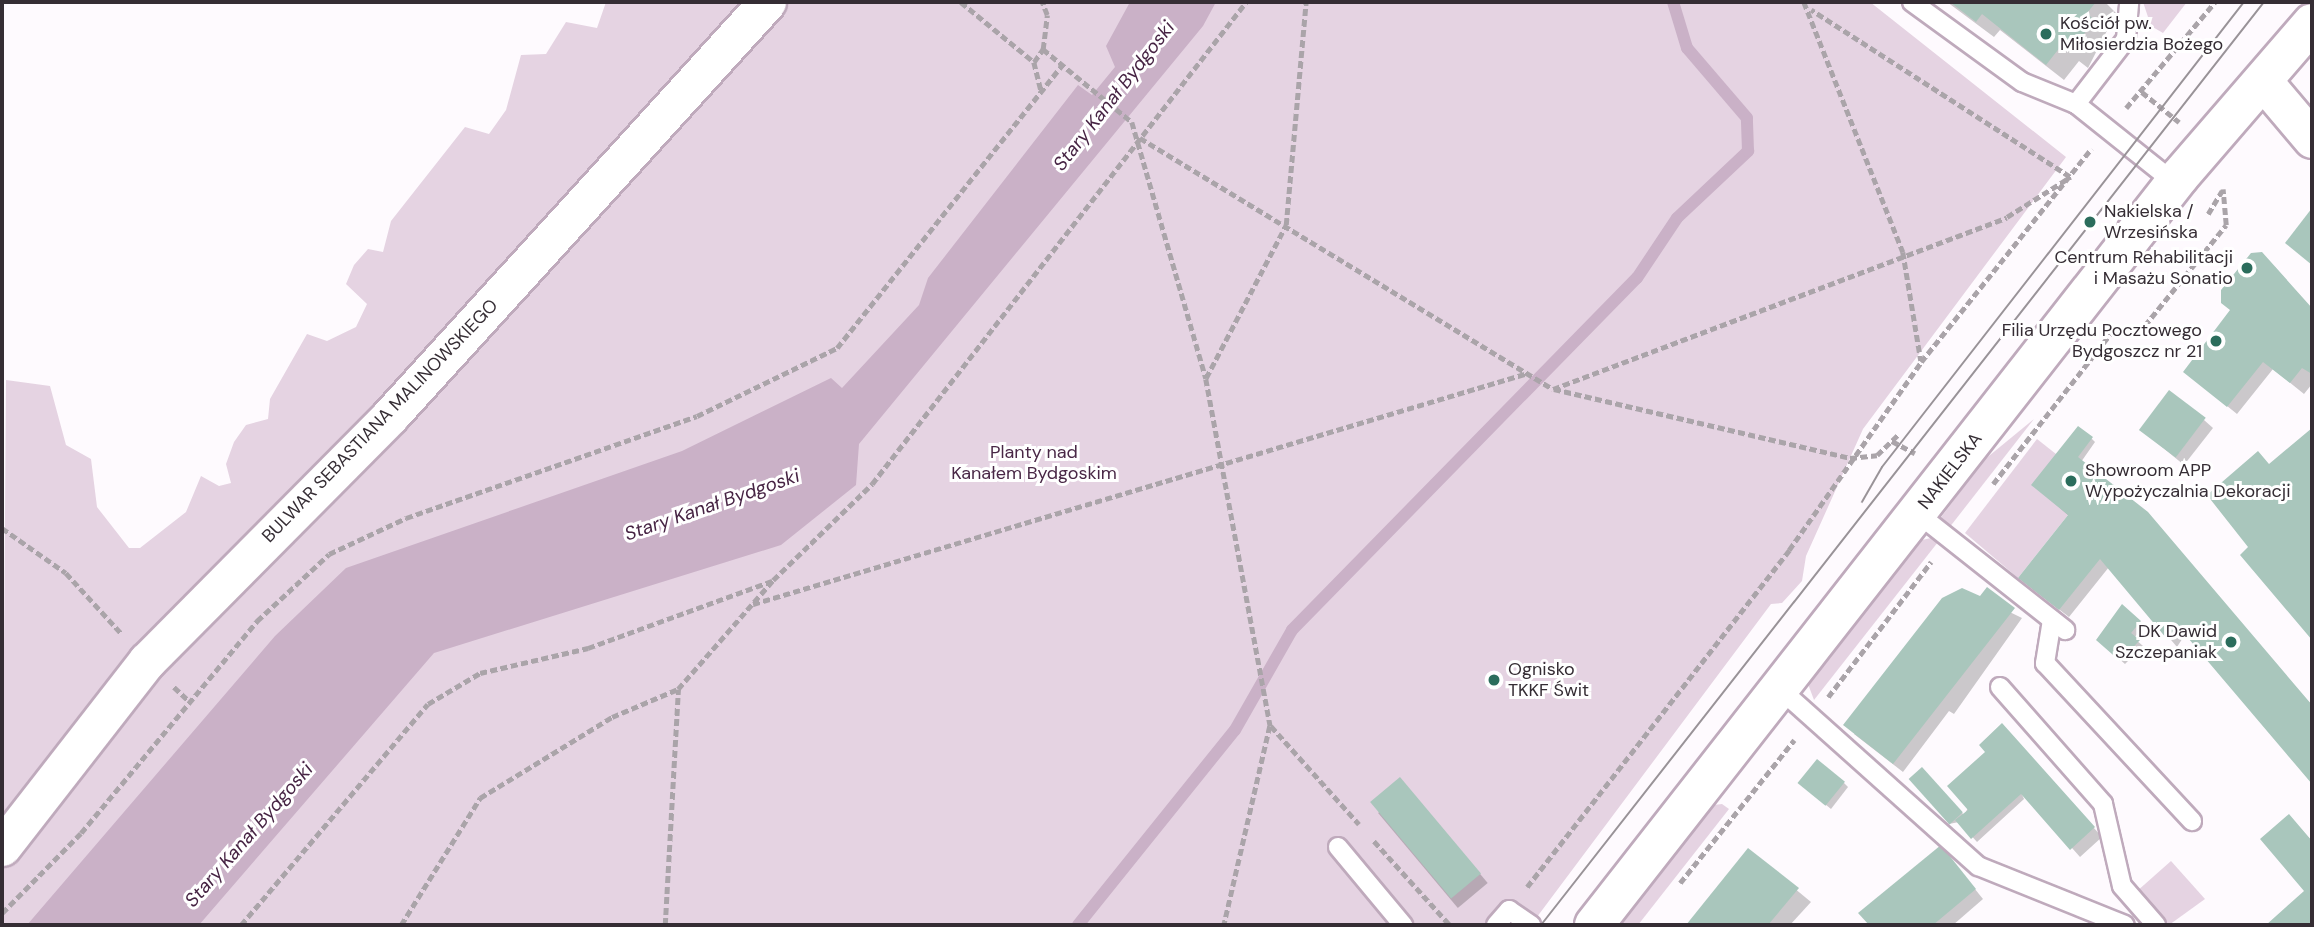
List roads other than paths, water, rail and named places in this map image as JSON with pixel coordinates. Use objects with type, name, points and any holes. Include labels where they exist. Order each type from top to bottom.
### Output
[{"type":"main road","name":"NAKIELSKA","points":[[1594,925],[2175,183],[2312,23]]},
{"type":"street","name":"BULWAR SEBASTIANA MALINOWSKIEGO","points":[[2,847],[147,662],[390,416],[767,2]]},
{"type":"street","points":[[2263,81],[2312,139]]},
{"type":"lane","points":[[1912,2],[2022,82],[2076,104],[2175,183]]},
{"type":"lane","points":[[2076,104],[2126,39],[2129,2]]},
{"type":"lane","points":[[1917,513],[2059,625],[2045,663],[2192,821]]},
{"type":"lane","points":[[2000,687],[2103,804],[2122,886],[2156,925]]},
{"type":"lane","points":[[1780,689],[1814,716],[1978,866],[2125,925]]},
{"type":"lane","points":[[1338,847],[1403,925]]},
{"type":"lane","points":[[1496,925],[1509,910],[1531,925]]},
{"type":"water","name":"Stary Kanał Bydgoski","points":[[1130,2],[1216,2],[1203,26],[859,444],[856,485],[781,545],[434,653],[199,925],[27,925],[275,636],[346,568],[682,451],[831,378],[842,388],[919,305],[928,278],[1078,85],[1092,95],[1115,67],[1106,46]]},
{"type":"waterway","points":[[1078,925],[1235,730],[1292,630],[1637,278],[1677,218],[1748,151],[1747,118],[1687,48],[1673,2]]},
{"type":"tram line","points":[[1862,502],[1882,467],[2244,2]]},
{"type":"tram line","points":[[1541,925],[2264,2]]},
{"type":"place","name":"Kościół pw. Miłosierdzia Bożego","points":[[2046,34]]},
{"type":"place","name":"Nakielska / Wrzesińska","points":[[2090,222]]},
{"type":"place","name":"Centrum Rehabilitacji i Masażu Sonatio","points":[[2247,268]]},
{"type":"place","name":"Filia Urzędu Pocztowego Bydgoszcz nr 21","points":[[2216,341]]},
{"type":"place","name":"Showroom APP Wypożyczalnia Dekoracji","points":[[2071,481]]},
{"type":"place","name":"DK Dawid Szczepaniak","points":[[2231,642]]},
{"type":"place","name":"Ognisko TKKF Świt","points":[[1494,680]]},
{"type":"park label","name":"Planty nad Kanałem Bydgoskim","points":[[1034,463]]}]
